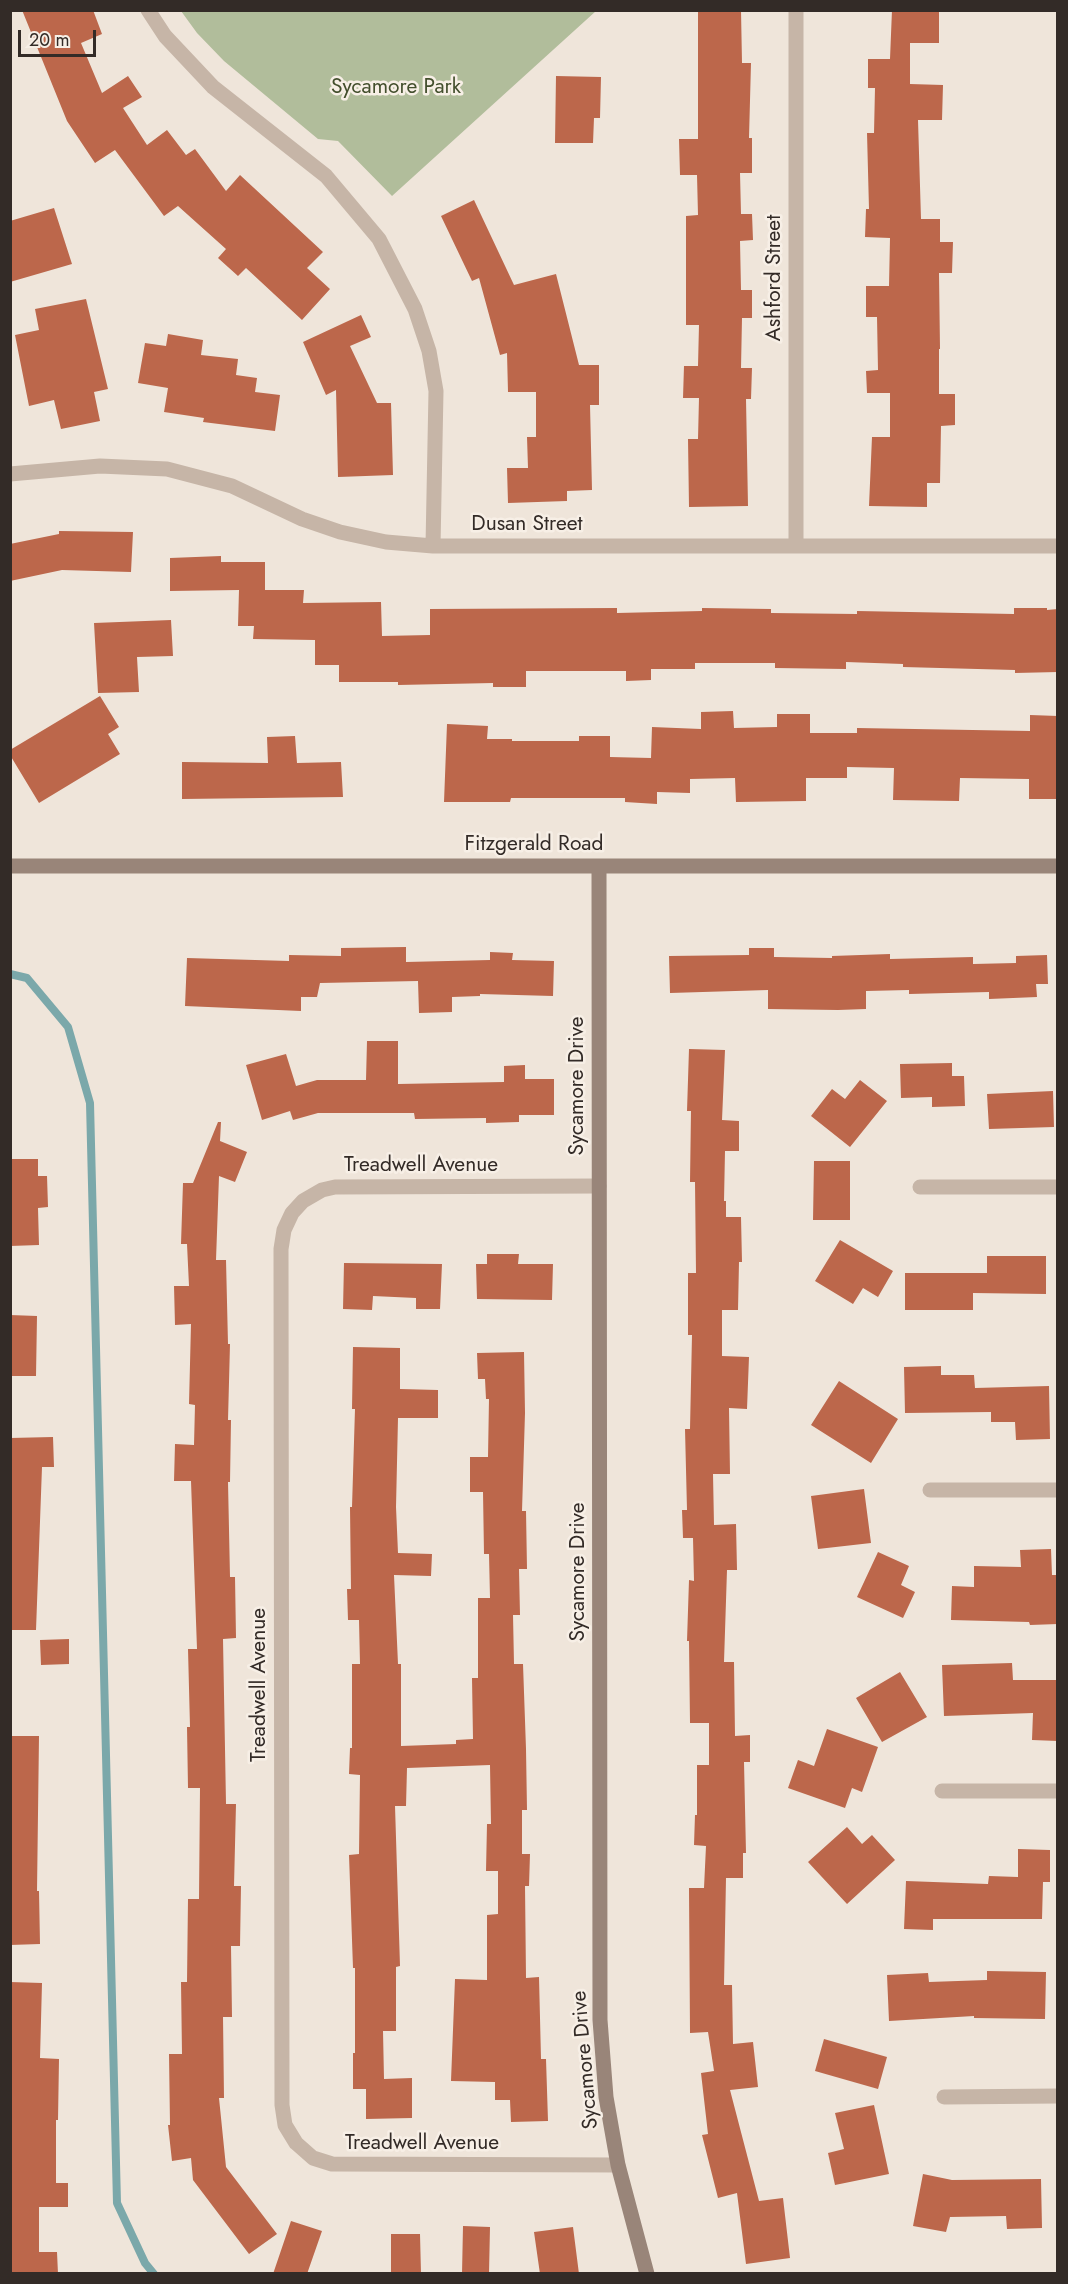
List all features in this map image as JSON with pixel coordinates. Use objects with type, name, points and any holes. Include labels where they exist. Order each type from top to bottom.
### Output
[{"type":"main road","name":"Fitzgerald Road","points":[[10,866],[1058,866]]},
{"type":"main road","name":"Sycamore Drive","points":[[599,866],[600,2020],[606,2097],[618,2165],[646,2274]]},
{"type":"street","points":[[148,10],[165,36],[213,87],[327,176],[379,239],[415,309],[429,351],[436,391],[434,546]]},
{"type":"street","name":"Ashford Street","points":[[796,10],[796,546]]},
{"type":"street","name":"Dusan Street","points":[[10,474],[100,466],[167,469],[232,486],[302,519],[340,532],[386,542],[434,546],[1058,546]]},
{"type":"street","name":"Treadwell Avenue","points":[[599,1186],[335,1187],[321,1190],[303,1201],[292,1213],[284,1230],[281,1249],[282,2105],[285,2125],[296,2143],[313,2158],[332,2164],[618,2165]]},
{"type":"street","points":[[920,1187],[1058,1187]]},
{"type":"street","points":[[930,1490],[1058,1490]]},
{"type":"street","points":[[942,1791],[1058,1791]]},
{"type":"street","points":[[944,2097],[1058,2096]]},
{"type":"green space","name":"Sycamore Park","points":[[181,11],[596,11],[392,196],[338,141],[318,139],[224,61],[197,33]]},
{"type":"building","points":[[22,10],[93,10],[102,34],[81,43],[102,93],[128,76],[142,97],[123,108],[147,145],[167,130],[186,155],[195,149],[226,191],[240,175],[323,252],[307,268],[330,289],[302,320],[246,268],[238,276],[218,258],[226,249],[178,206],[164,216],[115,150],[95,163],[67,121]]},
{"type":"building","points":[[698,10],[741,10],[742,63],[751,63],[749,138],[752,138],[752,173],[740,173],[741,214],[752,214],[753,240],[740,241],[741,290],[752,290],[752,318],[742,318],[741,368],[752,368],[751,399],[746,399],[748,506],[689,507],[688,439],[698,439],[699,398],[683,398],[684,366],[698,366],[699,325],[686,325],[686,216],[698,215],[697,175],[680,175],[679,139],[698,139]]},
{"type":"building","points":[[892,10],[939,10],[939,43],[910,43],[910,84],[943,85],[942,120],[918,120],[921,219],[940,219],[940,242],[953,242],[952,273],[939,273],[939,394],[955,394],[955,425],[941,426],[940,483],[927,483],[927,507],[869,506],[872,437],[890,437],[890,393],[867,393],[866,371],[878,370],[877,317],[866,317],[866,286],[889,286],[890,238],[865,237],[866,209],[869,209],[867,133],[874,133],[875,88],[868,88],[868,59],[890,59]]},
{"type":"building","points":[[556,76],[601,77],[600,118],[594,118],[593,143],[555,143]]},
{"type":"building","points":[[474,200],[514,285],[556,274],[579,365],[599,365],[599,405],[590,405],[592,490],[567,491],[567,501],[508,503],[507,468],[528,468],[527,437],[536,437],[536,392],[508,392],[507,353],[500,355],[479,278],[472,281],[441,216]]},
{"type":"building","points":[[54,208],[72,264],[10,282],[10,221]]},
{"type":"building","points":[[86,299],[108,389],[94,392],[100,421],[61,429],[54,400],[29,406],[15,335],[39,330],[35,309]]},
{"type":"building","points":[[361,315],[371,337],[350,346],[377,403],[391,403],[393,475],[338,477],[336,390],[326,395],[303,342]]},
{"type":"building","points":[[168,334],[203,340],[201,355],[238,359],[236,375],[257,378],[255,392],[280,395],[275,431],[203,422],[204,418],[164,412],[168,388],[138,383],[145,343],[166,346]]},
{"type":"building","points":[[59,531],[133,532],[131,572],[62,570],[10,581],[10,544],[59,534]]},
{"type":"building","points":[[221,556],[221,562],[265,562],[265,590],[304,590],[303,603],[381,602],[382,636],[430,635],[430,609],[617,608],[617,613],[702,611],[702,608],[771,609],[771,613],[857,614],[857,611],[1014,614],[1014,608],[1058,609],[1058,672],[1015,673],[1015,670],[903,667],[903,664],[846,662],[846,669],[775,668],[775,663],[695,663],[695,669],[651,669],[651,680],[626,681],[626,671],[526,671],[526,687],[493,687],[493,683],[398,685],[398,682],[339,682],[339,665],[315,665],[315,640],[253,639],[254,626],[238,626],[239,590],[170,591],[170,558]]},
{"type":"building","points":[[171,620],[173,656],[137,657],[139,692],[98,693],[94,623]]},
{"type":"building","points":[[100,696],[119,727],[108,734],[120,754],[39,803],[10,755],[10,750]]},
{"type":"building","points":[[733,711],[734,728],[777,727],[777,714],[810,714],[810,733],[857,733],[857,728],[1030,731],[1030,715],[1058,716],[1057,799],[1029,799],[1029,779],[960,778],[959,801],[893,800],[894,768],[847,767],[847,778],[806,778],[806,801],[736,802],[735,778],[690,779],[690,793],[657,792],[657,804],[625,802],[625,798],[511,798],[510,802],[444,802],[447,724],[488,726],[487,739],[512,739],[512,741],[579,741],[579,736],[610,736],[610,757],[651,758],[652,727],[701,729],[701,712]]},
{"type":"building","points":[[295,736],[297,763],[341,762],[343,797],[182,799],[182,762],[268,763],[267,737]]},
{"type":"building","points":[[406,947],[406,962],[490,960],[490,952],[513,953],[512,960],[554,961],[553,996],[480,994],[480,996],[452,997],[452,1012],[419,1013],[418,981],[320,983],[317,997],[301,997],[301,1011],[185,1006],[187,958],[289,961],[289,955],[341,956],[341,948]]},
{"type":"building","points":[[749,948],[774,948],[774,957],[832,958],[832,956],[890,954],[890,959],[973,957],[973,964],[1016,963],[1016,956],[1047,955],[1048,984],[1036,984],[1037,997],[989,999],[989,992],[909,994],[909,990],[866,991],[866,1009],[838,1010],[768,1009],[768,990],[670,993],[669,956],[749,955]]},
{"type":"building","points":[[367,1041],[398,1041],[398,1084],[504,1082],[504,1066],[525,1065],[525,1079],[554,1079],[554,1115],[519,1115],[519,1122],[486,1123],[486,1118],[415,1119],[414,1113],[318,1113],[293,1120],[290,1111],[262,1120],[246,1065],[286,1054],[296,1086],[317,1080],[366,1080]]},
{"type":"building","points":[[689,1049],[725,1050],[722,1120],[739,1121],[739,1151],[725,1151],[724,1201],[726,1201],[726,1217],[741,1217],[742,1262],[739,1262],[738,1310],[722,1310],[722,1356],[749,1357],[747,1409],[729,1408],[730,1474],[713,1474],[714,1525],[736,1524],[737,1570],[727,1570],[724,1662],[734,1662],[735,1736],[750,1735],[750,1762],[744,1762],[746,1853],[743,1853],[743,1878],[726,1878],[724,1985],[732,1985],[733,2044],[753,2042],[758,2087],[730,2090],[759,2201],[783,2198],[790,2258],[746,2264],[737,2193],[718,2198],[702,2135],[708,2134],[701,2073],[714,2071],[708,2032],[690,2033],[689,1888],[704,1888],[706,1846],[694,1845],[695,1815],[697,1815],[697,1765],[709,1765],[709,1723],[690,1723],[689,1641],[687,1641],[689,1580],[694,1581],[693,1538],[683,1538],[682,1510],[687,1510],[685,1429],[690,1429],[692,1335],[688,1335],[688,1273],[696,1273],[695,1182],[690,1182],[691,1111],[687,1111]]},
{"type":"building","points":[[952,1063],[952,1076],[964,1076],[965,1106],[932,1107],[932,1097],[901,1098],[900,1064]]},
{"type":"building","points":[[860,1080],[887,1101],[850,1147],[811,1116],[832,1089],[845,1099]]},
{"type":"building","points":[[1053,1091],[1054,1127],[989,1129],[987,1094]]},
{"type":"building","points":[[218,1122],[221,1122],[220,1141],[247,1152],[235,1182],[219,1176],[216,1260],[226,1260],[228,1344],[230,1344],[228,1420],[231,1420],[230,1482],[228,1482],[230,1577],[235,1577],[236,1638],[223,1639],[226,1804],[236,1804],[234,1886],[241,1886],[240,1946],[231,1946],[232,2017],[223,2017],[224,2098],[219,2098],[226,2167],[277,2234],[249,2254],[193,2180],[191,2158],[172,2161],[168,2125],[170,2125],[169,2054],[182,2054],[181,1982],[187,1982],[188,1899],[199,1899],[200,1788],[188,1788],[187,1727],[190,1727],[188,1649],[197,1649],[191,1481],[174,1481],[175,1444],[194,1445],[195,1405],[189,1404],[191,1324],[175,1325],[174,1286],[189,1286],[187,1244],[181,1244],[183,1183],[193,1183]]},
{"type":"building","points":[[10,1159],[38,1159],[38,1176],[47,1176],[48,1207],[38,1208],[39,1245],[10,1246]]},
{"type":"building","points":[[814,1161],[850,1161],[850,1220],[813,1220]]},
{"type":"building","points":[[840,1240],[893,1271],[878,1297],[863,1288],[853,1304],[815,1281]]},
{"type":"building","points":[[487,1254],[519,1254],[518,1264],[553,1264],[552,1300],[477,1299],[476,1264],[487,1264]]},
{"type":"building","points":[[987,1256],[1046,1256],[1046,1294],[973,1293],[973,1310],[905,1310],[905,1273],[987,1273]]},
{"type":"building","points":[[344,1263],[442,1264],[440,1309],[416,1309],[416,1298],[373,1296],[372,1310],[343,1309]]},
{"type":"building","points":[[10,1315],[37,1316],[36,1376],[10,1376]]},
{"type":"building","points":[[353,1347],[400,1348],[400,1389],[438,1390],[438,1418],[398,1418],[396,1507],[398,1553],[432,1554],[431,1576],[394,1575],[398,1664],[401,1664],[401,1746],[456,1744],[456,1740],[473,1739],[472,1678],[478,1678],[478,1598],[490,1598],[489,1554],[484,1554],[483,1492],[470,1492],[470,1457],[488,1457],[489,1399],[486,1399],[485,1379],[478,1379],[477,1353],[524,1352],[522,1511],[526,1511],[527,1569],[519,1569],[520,1615],[513,1615],[514,1664],[523,1664],[527,1810],[522,1810],[522,1854],[530,1854],[529,1886],[525,1886],[526,1978],[539,1977],[541,2059],[546,2059],[548,2121],[511,2122],[510,2100],[495,2100],[495,2082],[451,2081],[455,1979],[487,1980],[487,1915],[498,1914],[498,1871],[486,1871],[487,1824],[491,1824],[490,1765],[407,1768],[406,1806],[395,1806],[400,1966],[396,1967],[396,2031],[383,2031],[384,2079],[412,2078],[412,2118],[366,2119],[366,2089],[353,2089],[355,1968],[353,1968],[349,1855],[359,1854],[360,1775],[349,1774],[350,1748],[352,1748],[352,1664],[360,1664],[359,1620],[348,1620],[347,1589],[351,1589],[350,1507],[352,1507],[355,1409],[352,1409]]},
{"type":"building","points":[[941,1366],[941,1375],[974,1375],[975,1388],[1049,1386],[1050,1439],[1016,1440],[1015,1422],[991,1422],[991,1412],[905,1413],[904,1367]]},
{"type":"building","points":[[839,1381],[898,1419],[871,1463],[811,1425]]},
{"type":"building","points":[[53,1437],[54,1467],[42,1467],[36,1630],[10,1630],[10,1438]]},
{"type":"building","points":[[864,1489],[871,1543],[818,1549],[811,1496]]},
{"type":"building","points":[[1051,1549],[1052,1575],[1058,1575],[1058,1624],[1030,1625],[1029,1622],[951,1620],[952,1586],[974,1587],[974,1566],[1021,1567],[1020,1550]]},
{"type":"building","points":[[878,1552],[909,1566],[901,1585],[915,1592],[903,1618],[857,1597]]},
{"type":"building","points":[[69,1639],[69,1664],[41,1665],[40,1640]]},
{"type":"building","points":[[1012,1663],[1013,1680],[1058,1680],[1058,1741],[1032,1740],[1033,1713],[944,1716],[942,1665]]},
{"type":"building","points":[[900,1672],[927,1717],[882,1742],[856,1698]]},
{"type":"building","points":[[827,1729],[878,1747],[862,1792],[852,1788],[845,1808],[788,1788],[798,1760],[814,1766]]},
{"type":"building","points":[[10,1736],[39,1736],[37,1891],[39,1891],[40,1944],[10,1945]]},
{"type":"building","points":[[847,1827],[862,1844],[872,1835],[895,1860],[847,1904],[808,1862]]},
{"type":"building","points":[[1018,1849],[1050,1850],[1050,1882],[1043,1882],[1042,1919],[933,1919],[933,1930],[904,1929],[906,1881],[988,1884],[989,1876],[1018,1877]]},
{"type":"building","points":[[987,1971],[1046,1972],[1045,2019],[974,2018],[974,2016],[889,2021],[887,1975],[928,1973],[929,1982],[987,1980]]},
{"type":"building","points":[[10,1982],[42,1983],[40,2058],[59,2059],[56,2183],[68,2183],[68,2207],[39,2207],[39,2252],[57,2252],[58,2274],[10,2274]]},
{"type":"building","points":[[824,2039],[887,2057],[878,2089],[815,2071]]},
{"type":"building","points":[[874,2105],[889,2174],[835,2185],[828,2153],[844,2149],[835,2113]]},
{"type":"building","points":[[923,2174],[952,2180],[1041,2179],[1042,2228],[1007,2229],[1006,2216],[950,2217],[946,2232],[913,2226]]},
{"type":"building","points":[[291,2221],[322,2231],[307,2274],[273,2274]]},
{"type":"building","points":[[463,2226],[490,2227],[489,2274],[462,2274]]},
{"type":"building","points":[[573,2227],[579,2274],[540,2274],[534,2232]]},
{"type":"building","points":[[391,2234],[420,2234],[421,2274],[391,2274]]},
{"type":"waterway","points":[[10,974],[27,978],[68,1027],[90,1103],[117,2203],[145,2263],[154,2274]]}]
